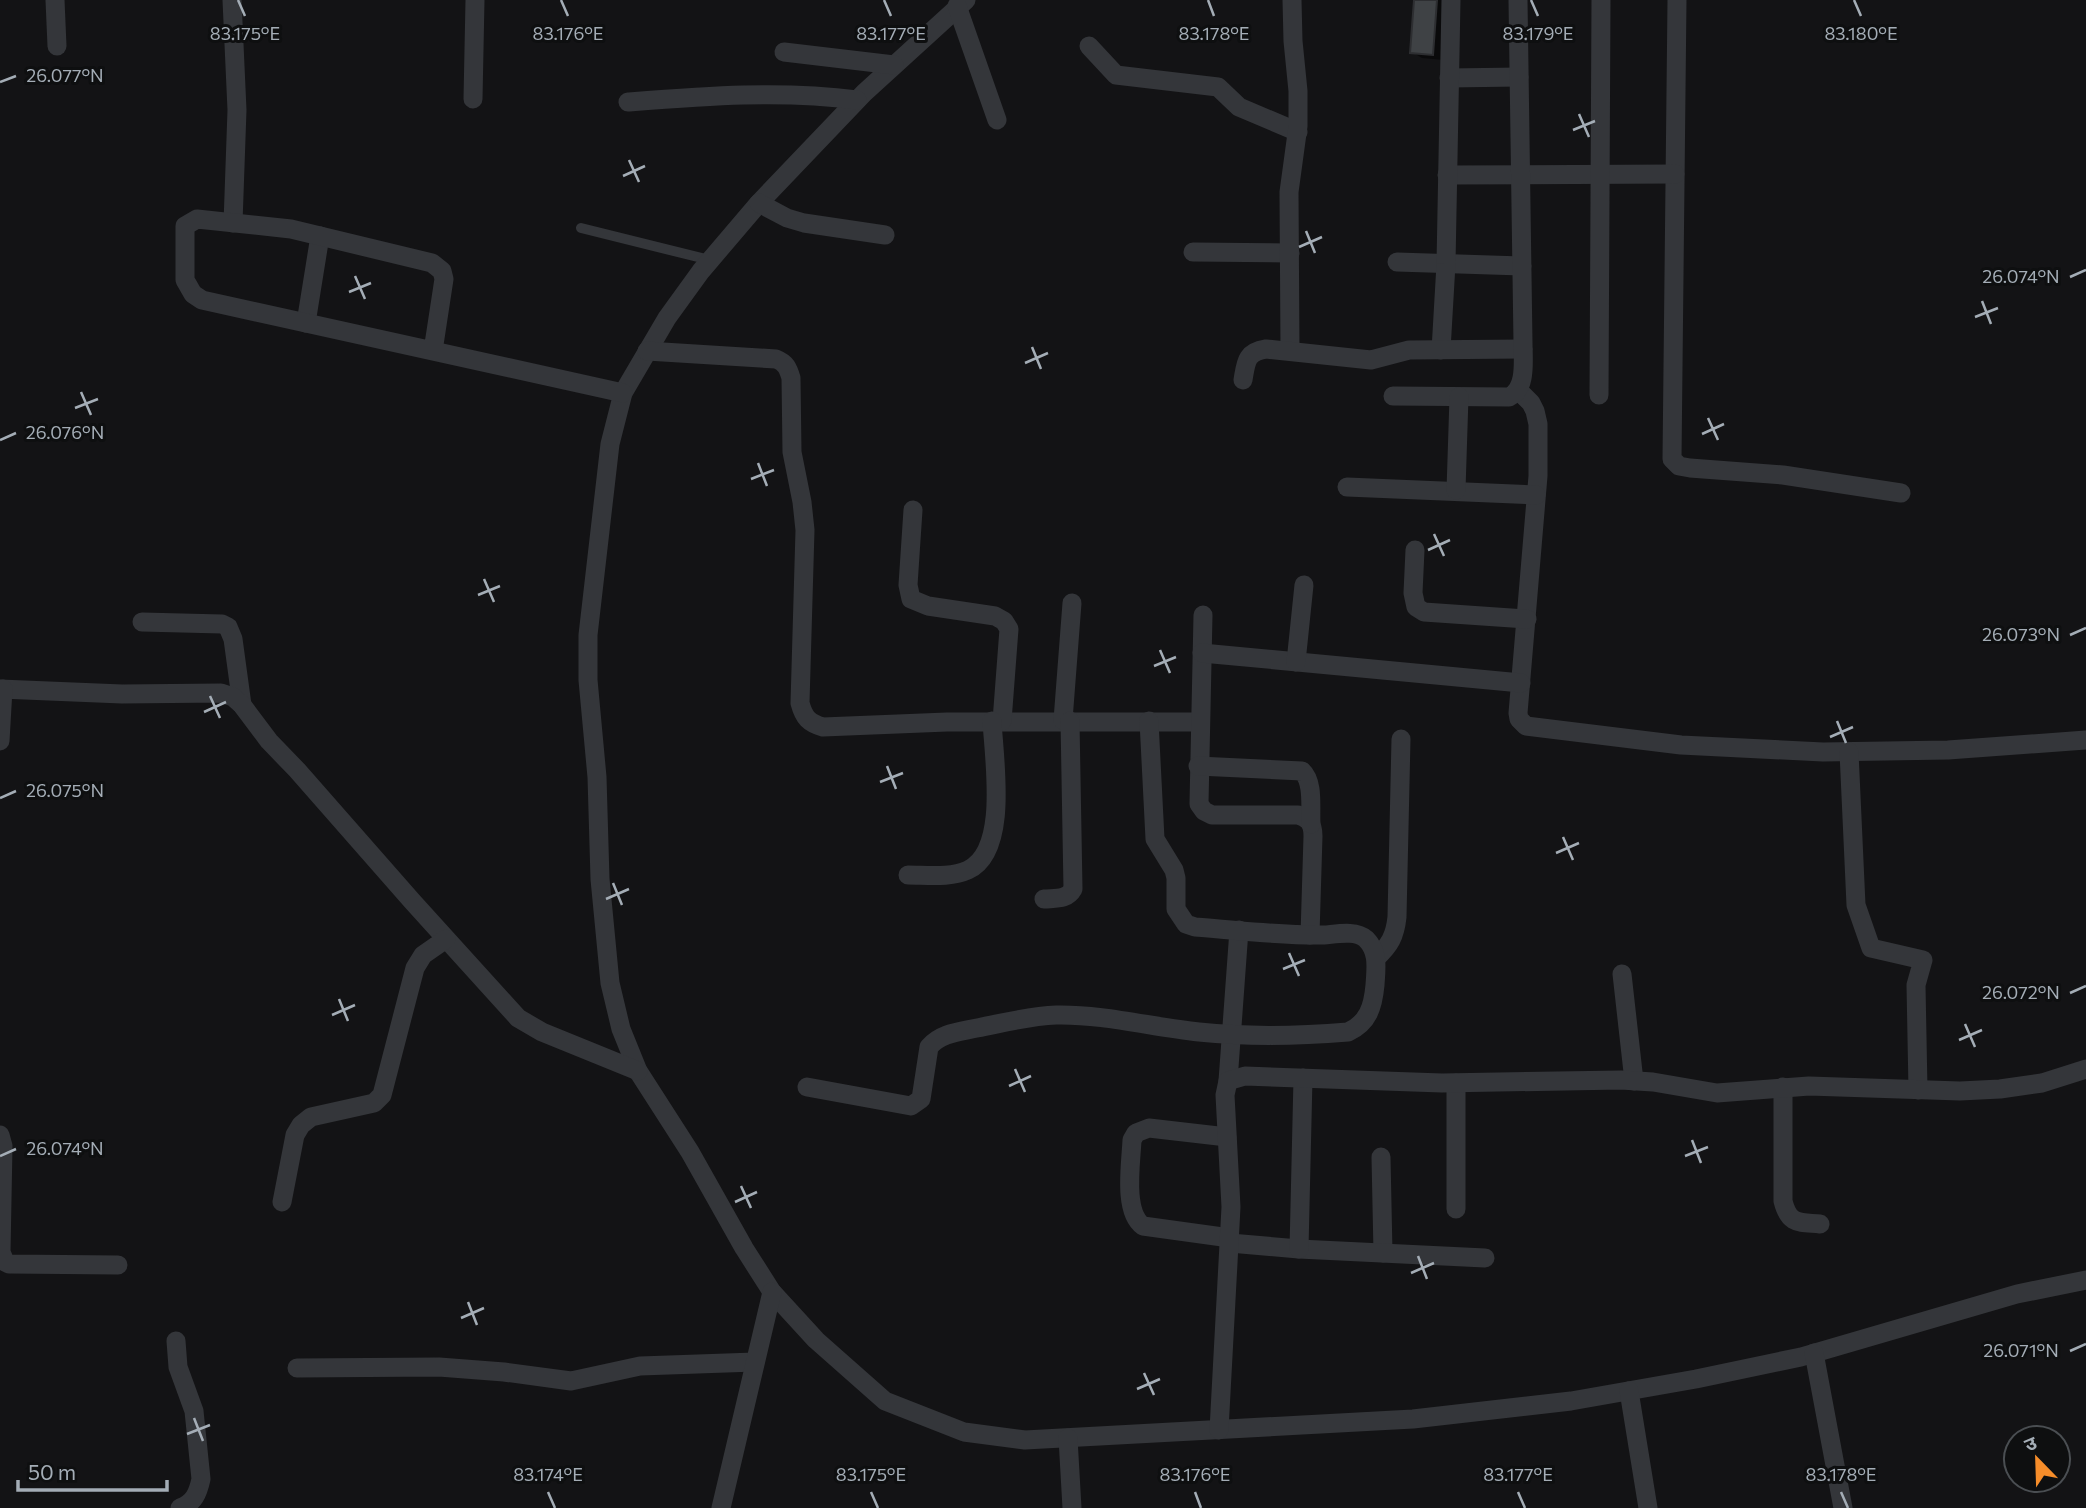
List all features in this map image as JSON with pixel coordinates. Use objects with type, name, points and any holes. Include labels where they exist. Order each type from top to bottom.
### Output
[{"type":"street","points":[[55,0],[57,46]]},
{"type":"street","points":[[232,0],[237,110],[233,223]]},
{"type":"street","points":[[473,99],[475,0]]},
{"type":"street","points":[[1290,351],[1289,192],[1298,132],[1292,0]]},
{"type":"street","points":[[1441,349],[1446,264],[1451,0]]},
{"type":"street","points":[[1393,396],[1509,397],[1519,391],[1523,349],[1518,0]]},
{"type":"street","points":[[1599,395],[1601,0]]},
{"type":"street","points":[[1677,0],[1671,455],[1675,463],[1690,468],[1783,475],[1901,493]]},
{"type":"street","points":[[997,120],[962,3],[857,100],[710,260],[667,318],[623,393],[610,444],[588,635],[588,680],[597,777],[600,879],[610,983],[621,1029],[638,1071],[690,1152],[772,1292],[816,1340],[885,1401],[964,1432],[1025,1440],[1068,1438],[1413,1419],[1572,1401],[1696,1379],[1814,1353],[2017,1294],[2086,1280]]},
{"type":"street","points":[[1089,46],[1116,75],[1218,87],[1239,107],[1298,132]]},
{"type":"street","points":[[784,51],[894,65]]},
{"type":"street","points":[[1449,78],[1519,77]]},
{"type":"street","points":[[628,102],[729,95],[797,94],[857,100]]},
{"type":"street","points":[[1447,176],[1675,174]]},
{"type":"street","points":[[759,204],[786,218],[804,223],[885,235]]},
{"type":"street","points":[[433,351],[444,279],[439,267],[362,245],[291,229],[197,219],[185,226],[184,280],[189,290],[202,300],[623,393]]},
{"type":"street","points":[[306,323],[320,236]]},
{"type":"street","points":[[1193,252],[1290,253]]},
{"type":"street","points":[[1397,262],[1522,267]]},
{"type":"street","points":[[1243,380],[1246,360],[1251,353],[1266,349],[1371,360],[1409,350],[1523,349]]},
{"type":"street","points":[[647,351],[776,359],[788,368],[791,378],[792,452],[805,530],[800,703],[804,717],[811,723],[823,727],[1067,720],[1199,722]]},
{"type":"street","points":[[1519,391],[1531,403],[1538,424],[1536,495],[1519,719],[1526,726],[1681,745],[1849,752],[1948,750],[2086,740]]},
{"type":"street","points":[[1456,490],[1459,397]]},
{"type":"street","points":[[1347,487],[1536,495]]},
{"type":"street","points":[[908,875],[958,874],[970,870],[981,861],[990,846],[995,823],[997,721],[1009,629],[1004,621],[995,616],[928,606],[911,599],[908,585],[913,510]]},
{"type":"street","points":[[1415,550],[1413,593],[1416,607],[1424,612],[1527,619]]},
{"type":"street","points":[[1296,662],[1304,585]]},
{"type":"street","points":[[1044,899],[1063,898],[1070,895],[1073,889],[1067,720],[1072,603]]},
{"type":"street","points":[[1203,615],[1197,796],[1203,811],[1212,815],[1298,815],[1305,817],[1311,824]]},
{"type":"street","points":[[142,622],[228,626],[233,639],[242,705]]},
{"type":"street","points":[[1202,653],[1521,683]]},
{"type":"street","points":[[0,740],[2,689],[122,694],[221,693],[233,697],[269,741],[518,1018],[542,1032],[638,1071]]},
{"type":"street","points":[[807,1087],[911,1106],[921,1099],[929,1047],[934,1041],[942,1036],[1028,1018],[1056,1015],[1089,1017],[1231,1034],[1326,1034],[1348,1032],[1360,1027],[1368,1016],[1374,999],[1377,958],[1365,938],[1355,934],[1310,935],[1195,927],[1181,919],[1176,909],[1174,870],[1155,839],[1149,722]]},
{"type":"street","points":[[1377,958],[1390,945],[1395,934],[1397,917],[1401,739]]},
{"type":"street","points":[[1849,752],[1856,905],[1871,948],[1923,960],[1916,985],[1918,1090]]},
{"type":"street","points":[[1198,766],[1302,771],[1308,777],[1314,836],[1310,935]]},
{"type":"street","points":[[1219,1430],[1231,1207],[1225,1095],[1239,930]]},
{"type":"street","points":[[282,1202],[295,1135],[301,1125],[311,1118],[374,1103],[382,1096],[415,968],[423,955],[446,939]]},
{"type":"street","points":[[1622,974],[1634,1081]]},
{"type":"street","points":[[1228,1081],[1245,1076],[1456,1083],[1634,1081],[1717,1093],[1783,1087],[2000,1089],[2042,1083],[2086,1069]]},
{"type":"street","points":[[1299,1250],[1303,1078]]},
{"type":"street","points":[[1456,1083],[1457,1209]]},
{"type":"street","points":[[1783,1087],[1783,1201],[1786,1213],[1796,1222],[1821,1224]]},
{"type":"street","points":[[1227,1137],[1149,1128],[1136,1133],[1132,1140],[1132,1209],[1137,1222],[1143,1226],[1299,1250],[1485,1258]]},
{"type":"street","points":[[0,1135],[3,1146],[1,1252],[5,1262],[118,1265]]},
{"type":"street","points":[[1381,1157],[1383,1253]]},
{"type":"street","points":[[720,1508],[772,1292]]},
{"type":"street","points":[[176,1341],[178,1367],[194,1411],[201,1479],[193,1500],[180,1508]]},
{"type":"street","points":[[1814,1353],[1843,1508]]},
{"type":"street","points":[[297,1368],[439,1367],[571,1381],[640,1366],[755,1362]]},
{"type":"street","points":[[1629,1391],[1648,1508]]},
{"type":"street","points":[[1068,1438],[1072,1508]]},
{"type":"lane","points":[[581,228],[710,260]]},
{"type":"building","points":[[1414,0],[1437,0],[1433,55],[1410,53]]}]
